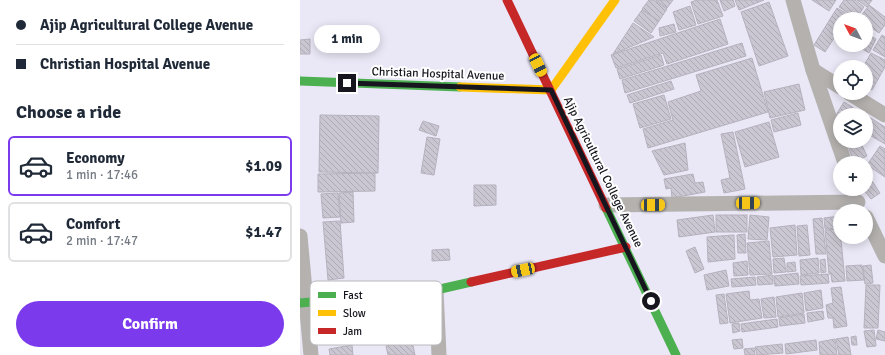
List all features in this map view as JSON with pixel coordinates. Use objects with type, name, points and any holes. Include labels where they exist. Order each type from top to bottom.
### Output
[{"type":"main road","name":"Ajip Agricultural College Avenue","points":[[507,0],[626,247],[676,355]]},
{"type":"main road","points":[[551,90],[615,0]]},
{"type":"main road","name":"Christian Hospital Avenue","points":[[300,81],[551,90]]},
{"type":"main road","points":[[442,289],[626,247]]},
{"type":"street","points":[[793,0],[812,70],[843,156]]},
{"type":"street","points":[[812,70],[833,83]]},
{"type":"street","points":[[860,100],[885,115]]},
{"type":"street","points":[[606,205],[858,201]]},
{"type":"street","points":[[873,231],[885,256]]},
{"type":"street","points":[[300,236],[303,303],[311,355]]},
{"type":"street","points":[[439,345],[439,355]]},
{"type":"building","points":[[649,0],[654,0],[667,9],[659,21],[642,9]]},
{"type":"building","points":[[656,0],[673,0],[667,8]]},
{"type":"building","points":[[697,0],[717,0],[723,16],[698,24],[691,2]]},
{"type":"building","points":[[720,0],[733,0],[735,6],[724,11]]},
{"type":"building","points":[[735,0],[764,0],[739,10]]},
{"type":"building","points":[[812,0],[836,0],[829,11]]},
{"type":"building","points":[[844,0],[855,0],[864,7],[860,12],[847,12],[839,7]]},
{"type":"building","points":[[857,0],[872,0],[867,7]]},
{"type":"building","points":[[769,2],[788,56],[759,66],[741,12]]},
{"type":"building","points":[[869,5],[885,17],[885,25],[879,33],[873,29],[873,12],[864,12]]},
{"type":"building","points":[[690,6],[696,25],[679,30],[673,12]]},
{"type":"building","points":[[837,8],[844,12],[835,12]]},
{"type":"building","points":[[642,10],[659,21],[651,33],[634,21]]},
{"type":"building","points":[[833,14],[833,40],[825,52],[814,45]]},
{"type":"building","points":[[720,19],[728,44],[667,64],[663,53],[616,68],[611,55]]},
{"type":"building","points":[[633,23],[654,37],[613,54]]},
{"type":"building","points":[[674,24],[676,32],[660,36],[659,28]]},
{"type":"building","points":[[342,35],[363,36],[362,49],[341,48]]},
{"type":"building","points":[[882,35],[885,37],[885,57],[873,50]]},
{"type":"building","points":[[873,37],[876,39],[873,45]]},
{"type":"building","points":[[310,39],[310,54],[300,54],[300,40]]},
{"type":"building","points":[[742,43],[746,56],[625,93],[622,80]]},
{"type":"building","points":[[871,53],[885,60],[885,67],[873,88],[873,60],[867,60]]},
{"type":"building","points":[[661,55],[664,65],[620,79],[617,69]]},
{"type":"building","points":[[752,58],[768,112],[648,148],[643,129],[673,120],[668,102],[701,91],[696,75]]},
{"type":"building","points":[[671,81],[674,89],[630,103],[627,95]]},
{"type":"building","points":[[799,84],[805,110],[770,118],[764,92]]},
{"type":"building","points":[[664,95],[671,119],[640,128],[633,104]]},
{"type":"building","points":[[844,102],[854,108],[840,108]]},
{"type":"building","points":[[798,113],[801,125],[774,132],[771,120]]},
{"type":"building","points":[[320,115],[379,116],[378,173],[319,172]]},
{"type":"building","points":[[873,119],[885,127],[885,144],[873,137]]},
{"type":"building","points":[[423,121],[439,126],[436,136],[419,130]]},
{"type":"building","points":[[769,122],[779,157],[745,167],[735,132]]},
{"type":"building","points":[[733,132],[745,189],[724,193],[721,180],[730,178],[721,134]]},
{"type":"building","points":[[427,137],[440,139],[434,175],[421,173]]},
{"type":"building","points":[[685,143],[688,170],[664,175],[652,151]]},
{"type":"building","points":[[880,146],[885,149],[885,177],[873,169],[873,156]]},
{"type":"building","points":[[849,148],[863,148],[867,156],[852,156]]},
{"type":"building","points":[[375,173],[375,191],[318,192],[318,174]]},
{"type":"building","points":[[693,174],[695,183],[703,182],[705,192],[672,198],[671,188],[666,189],[664,179]]},
{"type":"building","points":[[873,182],[880,193],[871,199],[869,196],[873,196]]},
{"type":"building","points":[[474,185],[496,185],[496,205],[474,206]]},
{"type":"building","points":[[353,192],[354,222],[341,223],[339,193]]},
{"type":"building","points":[[338,193],[340,217],[323,218],[321,194]]},
{"type":"building","points":[[713,215],[715,232],[679,237],[677,220]]},
{"type":"building","points":[[716,215],[747,215],[747,232],[716,232]]},
{"type":"building","points":[[750,215],[769,217],[767,240],[748,239]]},
{"type":"building","points":[[833,217],[833,228],[825,229],[824,218]]},
{"type":"building","points":[[822,218],[826,254],[816,254],[813,219]]},
{"type":"building","points":[[340,221],[344,278],[328,280],[323,222]]},
{"type":"building","points":[[795,225],[797,255],[773,257],[770,228]]},
{"type":"building","points":[[807,225],[810,255],[799,256],[797,226]]},
{"type":"building","points":[[833,229],[833,244],[841,244],[845,281],[832,282],[831,274],[829,274],[825,230]]},
{"type":"building","points":[[745,234],[746,253],[738,253],[737,235]]},
{"type":"building","points":[[734,235],[735,259],[708,262],[707,237]]},
{"type":"building","points":[[769,241],[772,274],[750,275],[747,243]]},
{"type":"building","points":[[695,247],[704,269],[695,273],[686,251]]},
{"type":"building","points":[[449,249],[450,260],[432,261],[432,250]]},
{"type":"building","points":[[784,258],[786,272],[774,273],[773,259]]},
{"type":"building","points":[[818,258],[819,273],[801,275],[800,260]]},
{"type":"building","points":[[825,259],[826,272],[821,273],[820,260]]},
{"type":"building","points":[[747,261],[748,275],[734,276],[733,263]]},
{"type":"building","points":[[795,262],[796,271],[787,272],[787,263]]},
{"type":"building","points":[[862,265],[864,280],[847,281],[846,266]]},
{"type":"building","points":[[871,265],[873,283],[865,284],[863,266]]},
{"type":"building","points":[[726,270],[729,286],[707,290],[704,275]]},
{"type":"building","points":[[798,273],[799,284],[775,286],[774,276]]},
{"type":"building","points":[[828,274],[829,283],[801,285],[800,276]]},
{"type":"building","points":[[773,275],[773,284],[758,285],[757,277]]},
{"type":"building","points":[[755,277],[756,285],[732,287],[731,279]]},
{"type":"building","points":[[866,285],[880,285],[878,328],[864,328]]},
{"type":"building","points":[[841,287],[847,326],[834,328],[833,318],[828,318],[826,305],[833,303],[831,288]]},
{"type":"building","points":[[821,290],[823,308],[806,311],[804,293]]},
{"type":"building","points":[[749,291],[750,300],[759,299],[762,318],[730,323],[726,294]]},
{"type":"building","points":[[802,293],[804,313],[778,317],[776,297]]},
{"type":"building","points":[[724,294],[728,323],[720,324],[716,295]]},
{"type":"building","points":[[774,297],[776,317],[764,318],[761,299]]},
{"type":"building","points":[[823,311],[824,319],[808,322],[807,313]]},
{"type":"building","points":[[804,314],[805,323],[780,326],[779,318]]},
{"type":"building","points":[[777,319],[778,327],[742,332],[741,324]]},
{"type":"building","points":[[739,323],[740,331],[733,333],[732,324]]},
{"type":"building","points":[[874,330],[876,346],[867,347],[864,331]]},
{"type":"building","points":[[878,330],[885,332],[885,341],[876,339]]},
{"type":"building","points":[[856,336],[857,345],[852,345],[851,337]]},
{"type":"building","points":[[848,337],[851,355],[839,355],[836,339]]},
{"type":"building","points":[[742,339],[743,348],[734,349],[732,340]]},
{"type":"building","points":[[835,339],[837,355],[820,355],[819,342]]},
{"type":"building","points":[[816,340],[817,350],[786,354],[785,344]]},
{"type":"building","points":[[782,344],[783,353],[757,355],[755,347]]},
{"type":"building","points":[[352,345],[353,355],[330,355],[329,349]]},
{"type":"building","points":[[413,345],[415,355],[388,355],[386,346]]},
{"type":"building","points":[[754,348],[755,355],[745,355],[744,349]]},
{"type":"traffic: fast","points":[[300,81],[460,87]]},
{"type":"traffic: fast","points":[[606,208],[676,355]]},
{"type":"traffic: fast","points":[[442,289],[471,282]]},
{"type":"traffic: fast","points":[[300,303],[310,302]]},
{"type":"traffic: slow","points":[[460,87],[551,90],[615,0]]},
{"type":"traffic: jam","points":[[507,0],[606,208]]},
{"type":"traffic: jam","points":[[471,282],[626,247]]},
{"type":"route","points":[[347,83],[551,90],[651,301]]}]
